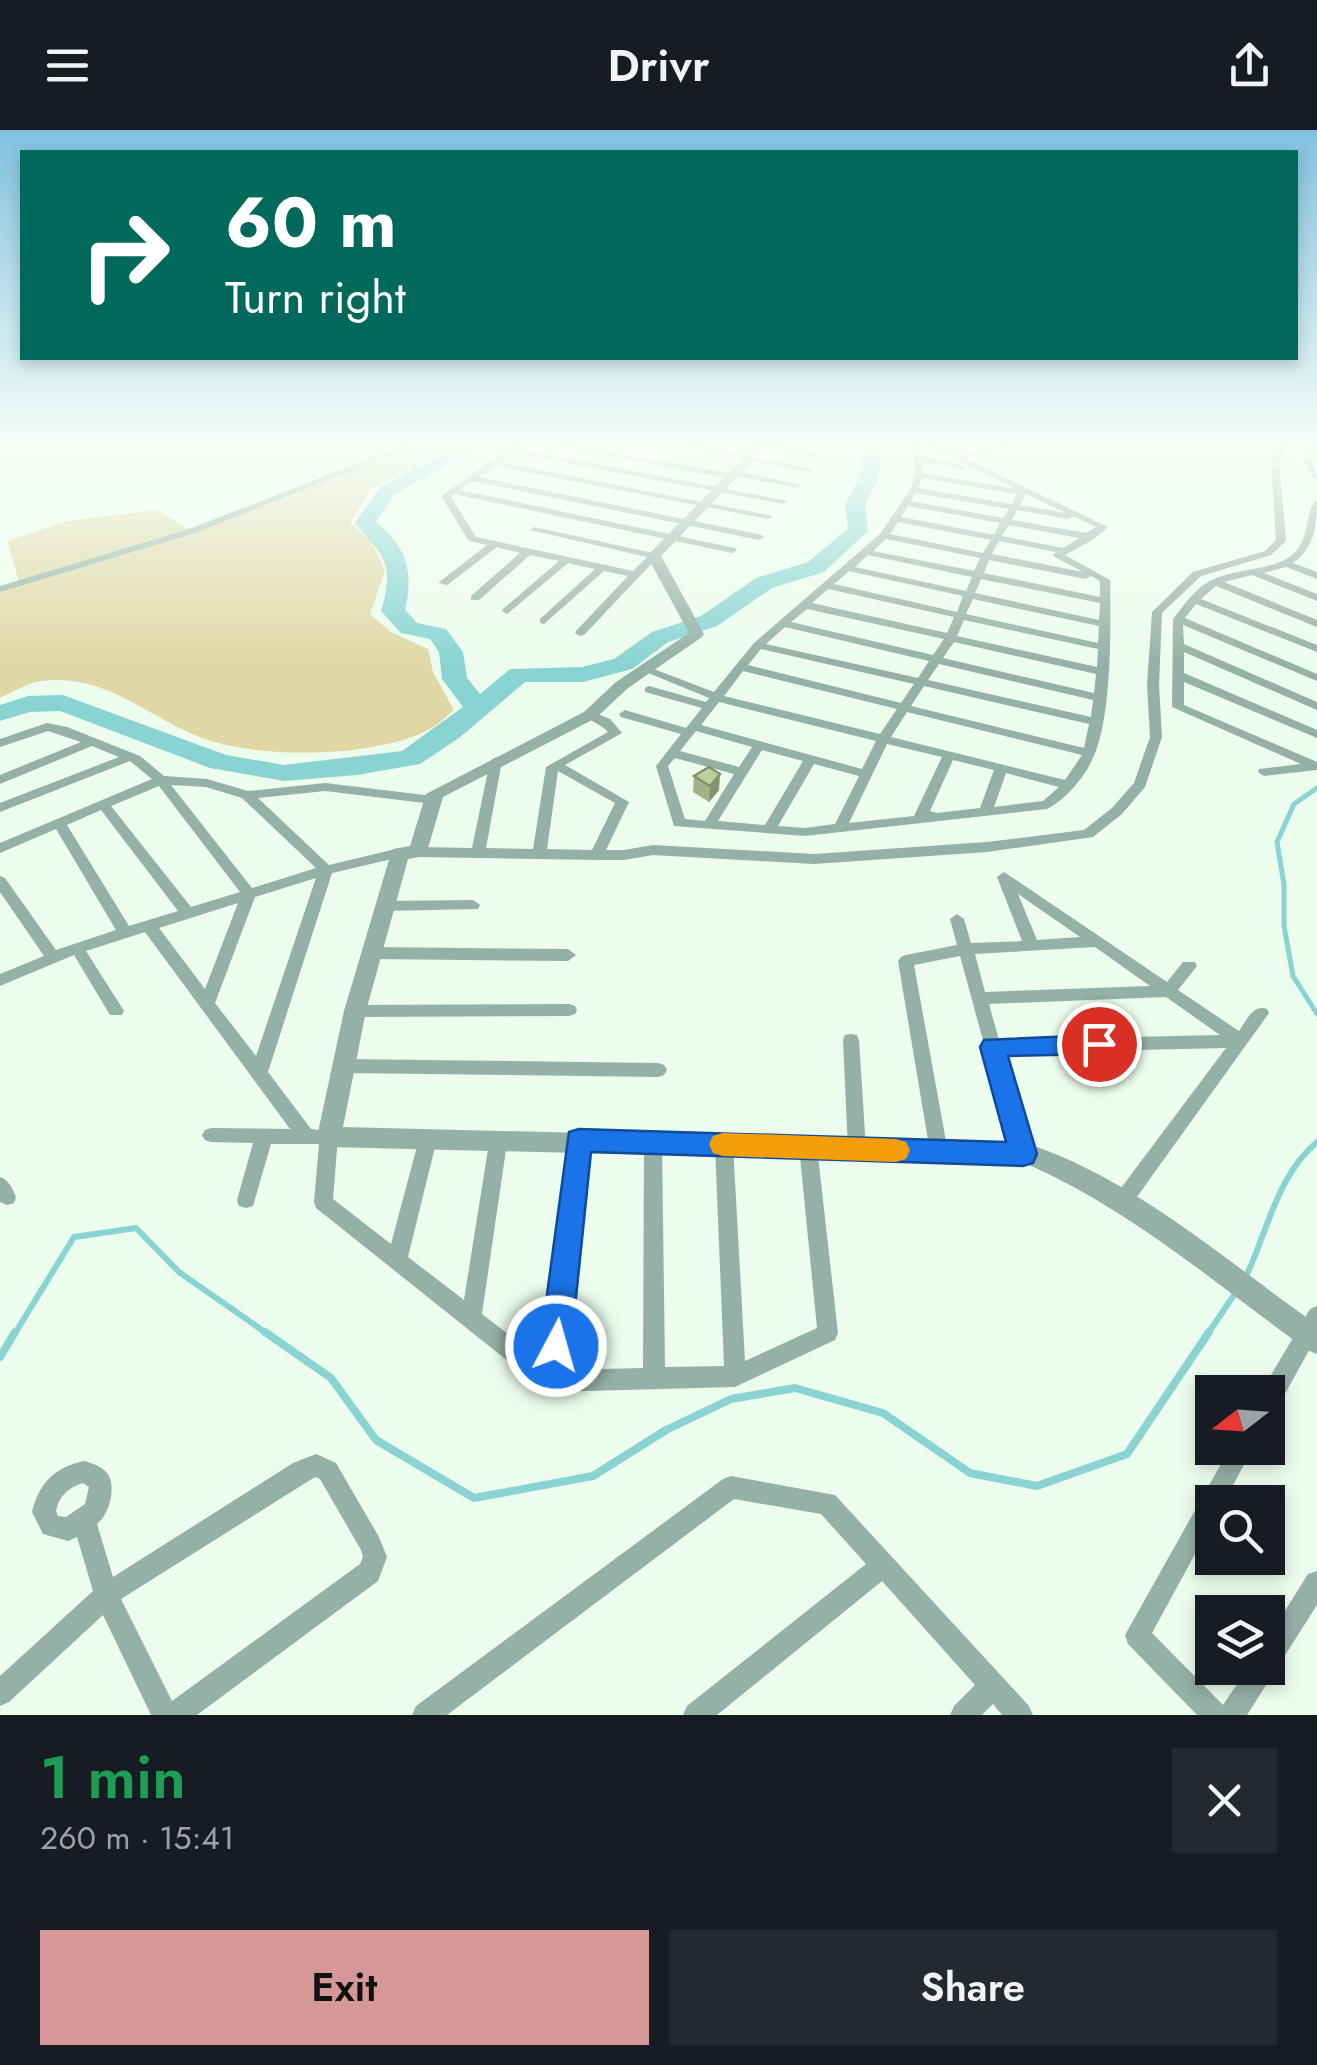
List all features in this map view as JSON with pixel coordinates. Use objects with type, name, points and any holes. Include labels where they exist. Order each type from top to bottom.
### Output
[{"type":"street","points":[[0,588],[225,518]]},
{"type":"street","points":[[459,518],[472,539],[635,575]]},
{"type":"street","points":[[513,548],[551,518]]},
{"type":"street","points":[[581,518],[732,550]]},
{"type":"street","points":[[668,518],[759,537]]},
{"type":"street","points":[[580,634],[692,518]]},
{"type":"street","points":[[987,518],[1090,537]]},
{"type":"street","points":[[840,828],[883,739],[951,637],[1007,518]]},
{"type":"street","points":[[1080,518],[1104,528],[1058,555],[1104,580]]},
{"type":"street","points":[[0,980],[52,956],[326,870],[409,853],[597,855],[653,850],[814,860],[988,847],[1088,834],[1116,812],[1140,784],[1156,736],[1153,686],[1157,612],[1197,574],[1268,553],[1281,542],[1279,518]]},
{"type":"street","points":[[1065,551],[896,519],[884,536],[758,645],[662,766],[679,823],[805,832],[1048,805],[1068,785],[1089,753],[1102,648],[1104,580]]},
{"type":"street","points":[[535,530],[654,556],[697,634],[622,685],[590,715],[435,794],[384,906],[343,1066],[318,1136],[323,1202],[552,1381],[735,1376],[828,1333],[808,1148]]},
{"type":"street","points":[[1312,534],[1284,564],[1216,582],[1178,619],[1178,707],[1317,766]]},
{"type":"street","points":[[884,536],[1104,580]]},
{"type":"street","points":[[443,583],[495,544]]},
{"type":"street","points":[[1301,550],[1317,556]]},
{"type":"street","points":[[475,598],[528,551]]},
{"type":"street","points":[[866,552],[1105,601]]},
{"type":"street","points":[[507,611],[566,560]]},
{"type":"street","points":[[1284,564],[1317,576]]},
{"type":"street","points":[[544,621],[602,568]]},
{"type":"street","points":[[848,568],[1104,624]]},
{"type":"street","points":[[1252,572],[1317,598]]},
{"type":"street","points":[[1216,582],[1317,624]]},
{"type":"street","points":[[827,586],[1102,648]]},
{"type":"street","points":[[1195,600],[1317,650]]},
{"type":"street","points":[[805,605],[1100,671]]},
{"type":"street","points":[[1178,619],[1317,678]]},
{"type":"street","points":[[784,624],[1097,697]]},
{"type":"street","points":[[758,645],[1094,721]]},
{"type":"street","points":[[1179,646],[1317,706]]},
{"type":"street","points":[[740,667],[1089,753]]},
{"type":"street","points":[[648,670],[715,702]]},
{"type":"street","points":[[1178,675],[1317,734]]},
{"type":"street","points":[[622,685],[672,682]]},
{"type":"street","points":[[650,690],[883,739],[1068,785]]},
{"type":"street","points":[[624,714],[866,774]]},
{"type":"street","points":[[540,854],[552,767],[616,733],[606,722],[590,715]]},
{"type":"street","points":[[0,743],[47,727],[129,756],[161,780],[249,894]]},
{"type":"street","points":[[0,780],[92,742]]},
{"type":"street","points":[[709,825],[759,745]]},
{"type":"street","points":[[673,753],[741,772]]},
{"type":"street","points":[[0,808],[129,756]]},
{"type":"street","points":[[949,756],[921,816],[985,812]]},
{"type":"street","points":[[768,829],[810,760]]},
{"type":"street","points":[[478,853],[496,761]]},
{"type":"street","points":[[556,765],[622,802],[597,855]]},
{"type":"street","points":[[1264,772],[1317,766]]},
{"type":"street","points":[[985,812],[1001,768]]},
{"type":"street","points":[[0,848],[161,780],[207,782],[248,795],[325,787],[433,800]]},
{"type":"street","points":[[248,795],[326,870]]},
{"type":"street","points":[[103,804],[188,913]]},
{"type":"street","points":[[59,823],[125,933]]},
{"type":"street","points":[[259,1073],[326,870]]},
{"type":"street","points":[[1030,944],[1004,878],[1240,1041]]},
{"type":"street","points":[[0,881],[52,956]]},
{"type":"street","points":[[207,1004],[249,894]]},
{"type":"street","points":[[384,906],[473,905]]},
{"type":"street","points":[[956,919],[1023,1154]]},
{"type":"street","points":[[149,926],[259,1073],[318,1136]]},
{"type":"street","points":[[939,1152],[906,960],[965,950],[1096,942]]},
{"type":"street","points":[[76,948],[116,1011]]},
{"type":"street","points":[[371,953],[568,955]]},
{"type":"street","points":[[979,998],[1168,991],[1189,966]]},
{"type":"street","points":[[355,1011],[570,1010]]},
{"type":"street","points":[[1122,1202],[1261,1013]]},
{"type":"street","points":[[850,1040],[856,1149]]},
{"type":"street","points":[[993,1047],[1240,1041]]},
{"type":"street","points":[[343,1066],[658,1070]]},
{"type":"street","points":[[211,1135],[498,1143],[579,1140],[1023,1154],[1074,1171],[1256,1298],[1313,1330],[1285,1375]]},
{"type":"street","points":[[246,1200],[264,1136]]},
{"type":"street","points":[[397,1260],[428,1139]]},
{"type":"street","points":[[552,1381],[579,1140]]},
{"type":"street","points":[[653,1142],[654,1378]]},
{"type":"street","points":[[470,1318],[498,1143]]},
{"type":"street","points":[[724,1144],[735,1376]]},
{"type":"street","points":[[1214,1715],[1138,1635],[1233,1465]]},
{"type":"street","points":[[0,1693],[106,1595],[301,1470],[316,1466],[328,1470],[375,1558],[369,1572],[174,1715]]},
{"type":"street","points":[[426,1715],[731,1487],[827,1503],[1020,1715]]},
{"type":"street","points":[[84,1521],[106,1595],[164,1715]]},
{"type":"street","points":[[696,1715],[882,1566]]},
{"type":"street","points":[[1285,1634],[1317,1584]]},
{"type":"street","points":[[1232,1715],[1251,1685]]},
{"type":"street","points":[[963,1715],[993,1686]]},
{"type":"shaded area","points":[[92,518],[170,518],[192,531],[225,518],[353,518],[350,523],[371,541],[385,571],[370,614],[391,632],[428,649],[433,672],[454,710],[433,727],[380,746],[287,752],[229,746],[205,739],[87,684],[65,680],[37,682],[0,698],[0,589],[19,582],[7,541],[67,521]]},
{"type":"building","points":[[709,767],[720,774],[710,786],[694,776]]},
{"type":"waterway","points":[[368,518],[365,523],[386,542],[397,561],[399,583],[393,611],[409,628],[438,634],[451,652],[455,679],[477,708]]},
{"type":"waterway","points":[[0,713],[28,704],[63,703],[220,762],[284,773],[410,758],[450,732],[519,674],[583,675],[623,664],[660,637],[709,621],[764,583],[816,567],[858,531],[857,518]]},
{"type":"waterway","points":[[1317,788],[1294,804],[1277,842],[1284,885],[1284,926],[1293,976],[1317,1014]]},
{"type":"waterway","points":[[1245,1279],[1282,1188],[1303,1155],[1317,1142]]},
{"type":"waterway","points":[[14,1335],[74,1237],[136,1228],[179,1272],[269,1335]]},
{"type":"waterway","points":[[1207,1335],[1236,1292]]},
{"type":"waterway","points":[[0,1357],[15,1332]]},
{"type":"waterway","points":[[265,1332],[331,1378],[376,1440],[474,1498],[593,1476],[666,1430],[731,1399],[795,1388],[883,1413],[970,1473],[1037,1486],[1127,1454],[1209,1332]]},
{"type":"slow traffic","points":[[723,1144],[896,1150]]},
{"type":"route","points":[[556,1346],[579,1140],[1023,1154],[993,1047],[1099,1044]]}]
